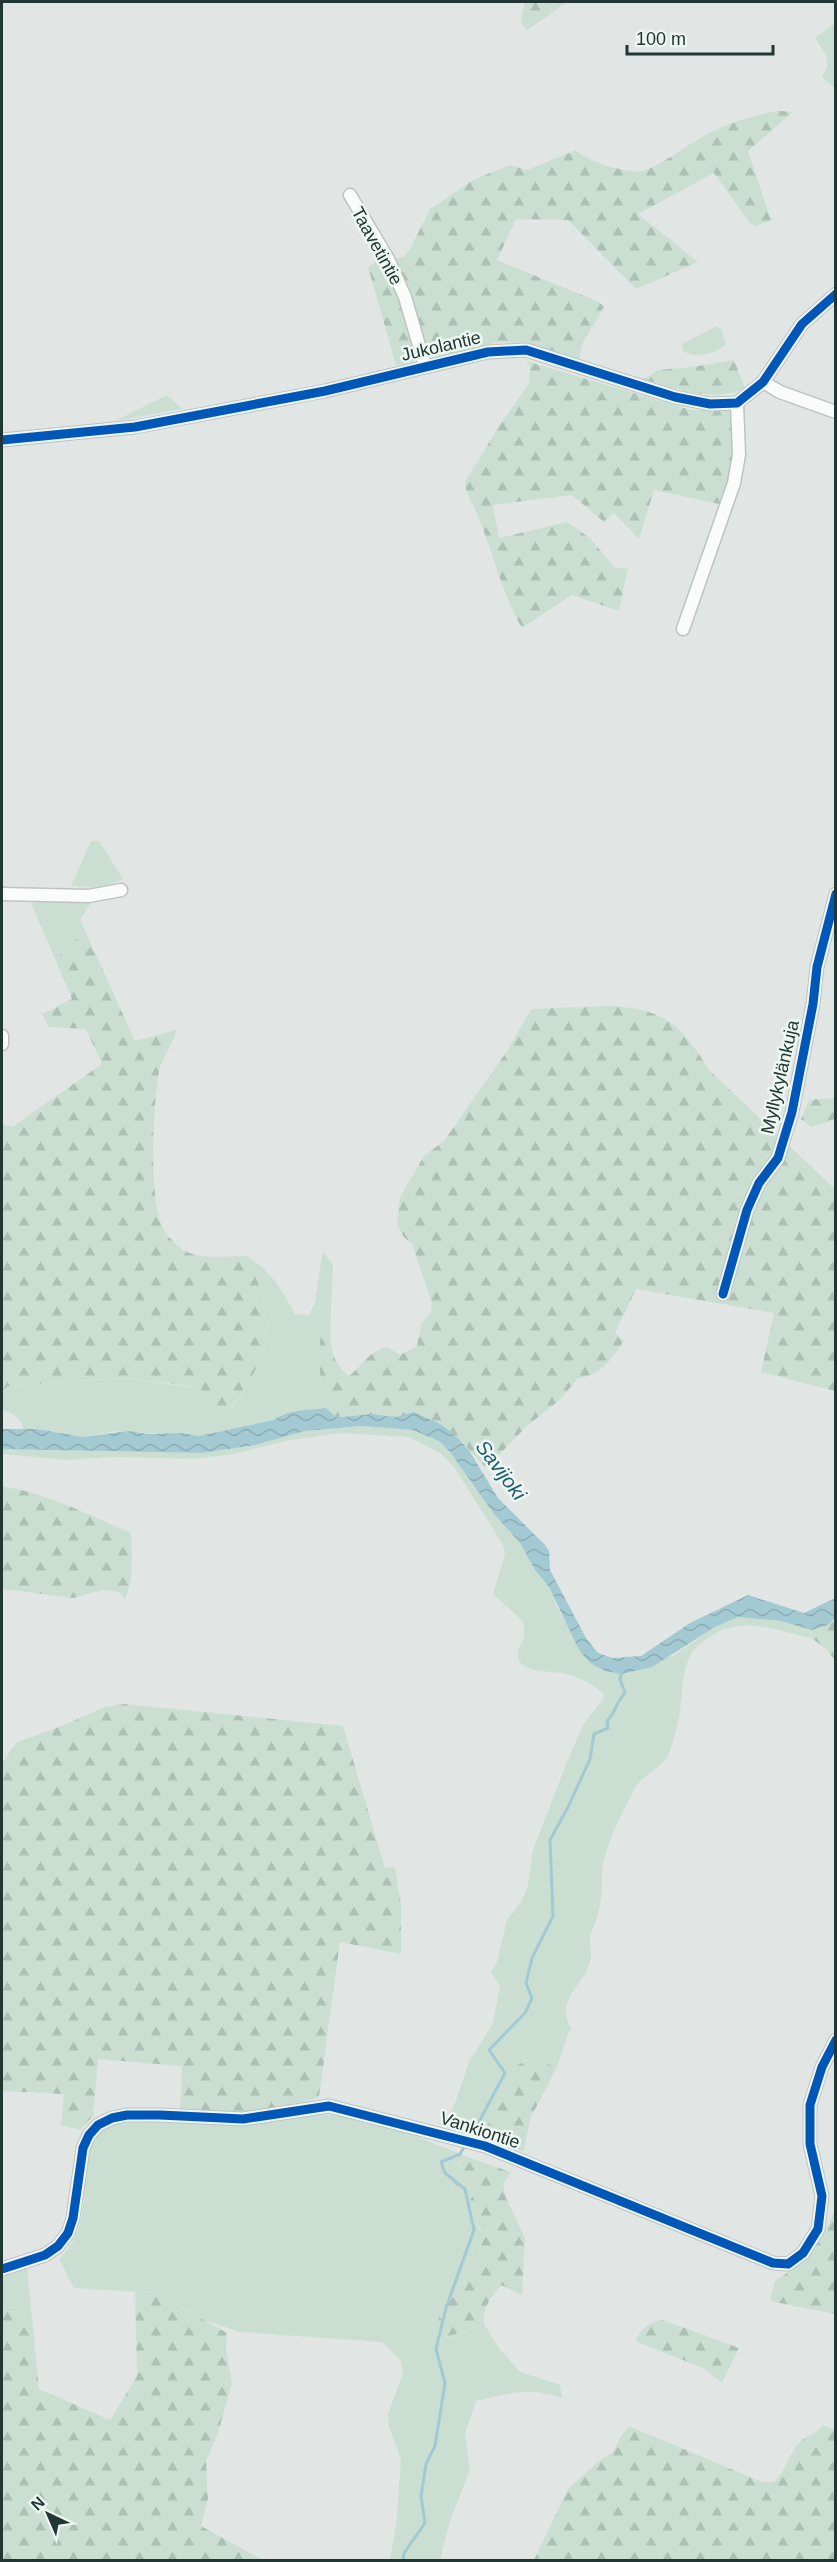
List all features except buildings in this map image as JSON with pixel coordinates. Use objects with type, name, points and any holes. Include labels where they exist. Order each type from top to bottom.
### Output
[{"type":"street","name":"Taavetintie","points":[[350,195],[388,259],[401,288],[425,366]]},
{"type":"street","points":[[683,629],[734,483],[739,455],[737,403],[764,382],[802,324],[836,294]]},
{"type":"street","name":"Jukolantie","points":[[2,440],[135,427],[325,391],[488,351],[526,350],[675,397],[710,404],[737,403]]},
{"type":"street","points":[[764,382],[780,392],[836,412]]},
{"type":"street","points":[[2,894],[89,896],[121,890]]},
{"type":"street","name":"Myllykylänkuja","points":[[723,1294],[747,1210],[759,1183],[778,1158],[792,1112],[813,1004],[817,967],[836,894]]},
{"type":"street","points":[[2,1036],[2,1044]]},
{"type":"street","name":"Vankiontie","points":[[2,2269],[45,2254],[58,2246],[68,2233],[73,2218],[83,2148],[89,2135],[98,2125],[112,2118],[127,2115],[243,2119],[328,2106],[485,2146],[773,2263],[788,2264],[803,2253],[818,2229],[822,2196],[810,2144],[810,2105],[822,2067],[836,2040]]},
{"type":"green space","points":[[525,2],[567,2],[526,31],[521,19]]},
{"type":"green space","points":[[835,23],[835,88],[822,77],[828,65],[826,55],[815,38]]},
{"type":"green space","points":[[780,111],[793,112],[748,151],[771,220],[756,226],[750,223],[714,173],[638,214],[698,262],[636,289],[568,220],[516,219],[497,260],[599,302],[604,307],[583,342],[579,359],[526,343],[500,342],[396,365],[368,267],[390,251],[395,258],[403,257],[410,249],[430,209],[473,180],[510,165],[527,170],[576,150],[606,165],[641,171],[655,166],[717,129],[734,122]]},
{"type":"green space","points":[[717,326],[722,330],[726,344],[722,348],[698,355],[682,350],[682,344]]},
{"type":"green space","points":[[734,360],[745,388],[732,393],[706,394],[680,390],[641,379],[657,370]]},
{"type":"green space","points":[[526,361],[691,410],[734,410],[734,436],[731,469],[719,504],[654,490],[639,539],[614,513],[604,522],[572,495],[493,505],[499,538],[567,522],[590,538],[615,568],[628,568],[619,611],[572,595],[522,628],[503,587],[483,530],[466,491],[465,482],[501,423],[529,384],[530,366]]},
{"type":"green space","points":[[167,395],[182,409],[115,421]]},
{"type":"green space","points":[[91,841],[99,841],[123,879],[100,888],[71,886]]},
{"type":"green space","points":[[92,901],[80,920],[89,939],[70,945],[56,961],[31,903]]},
{"type":"green space","points":[[78,939],[89,939],[135,1041],[176,1030],[159,1071],[155,1107],[154,1176],[159,1216],[164,1230],[178,1246],[194,1254],[208,1257],[247,1256],[260,1288],[266,1324],[263,1354],[234,1404],[221,1418],[211,1418],[210,1400],[200,1388],[176,1384],[122,1378],[8,1386],[2,1391],[2,1124],[12,1127],[102,1064],[86,1029],[49,1027],[42,1014],[72,999],[56,961],[68,943]]},
{"type":"green space","points":[[608,1006],[643,1010],[669,1021],[689,1041],[709,1070],[835,1189],[835,1391],[761,1372],[774,1313],[636,1289],[615,1333],[624,1341],[610,1360],[600,1370],[578,1378],[560,1400],[528,1425],[486,1468],[458,1438],[409,1415],[396,1417],[372,1414],[336,1417],[326,1408],[320,1379],[320,1341],[324,1318],[331,1312],[331,1339],[334,1355],[342,1370],[349,1376],[371,1355],[381,1349],[387,1347],[400,1355],[417,1346],[421,1324],[431,1312],[432,1303],[412,1244],[404,1237],[397,1225],[400,1197],[424,1156],[444,1141],[507,1051],[531,1009]]},
{"type":"green space","points":[[835,1098],[835,1119],[812,1127],[801,1119],[809,1100]]},
{"type":"green space","points":[[323,1251],[333,1265],[331,1312],[324,1318],[320,1379],[326,1408],[292,1411],[273,1420],[199,1436],[117,1431],[83,1437],[23,1429],[16,1416],[2,1410],[2,1391],[8,1386],[122,1378],[200,1388],[210,1400],[232,1408],[251,1378],[265,1346],[266,1324],[263,1300],[247,1256],[269,1275],[295,1314],[309,1315],[315,1302]]},
{"type":"green space","points":[[362,1426],[413,1430],[439,1441],[450,1452],[494,1514],[520,1543],[535,1570],[549,1587],[559,1611],[590,1663],[673,1656],[715,1627],[738,1617],[780,1621],[812,1630],[810,1638],[766,1627],[739,1626],[712,1635],[693,1652],[685,1669],[679,1718],[669,1753],[662,1763],[635,1788],[609,1845],[602,1867],[602,1890],[597,1917],[590,1939],[591,1957],[588,1968],[568,2000],[567,2019],[572,2031],[569,2031],[557,2067],[529,2059],[517,2065],[483,2136],[438,2124],[447,2118],[455,2103],[469,2062],[493,2023],[500,1986],[491,1972],[497,1962],[507,1920],[521,1902],[527,1889],[533,1850],[567,1762],[583,1725],[603,1699],[604,1694],[577,1677],[531,1669],[520,1662],[518,1652],[524,1638],[523,1621],[493,1594],[505,1554],[503,1545],[454,1467],[440,1453],[409,1437],[339,1433],[286,1441],[233,1454],[194,1459],[111,1457],[68,1460],[2,1454],[2,1449],[202,1453],[255,1445],[305,1431]]},
{"type":"green space","points":[[2,1486],[52,1499],[131,1533],[131,1575],[125,1599],[119,1592],[103,1590],[73,1598],[2,1589]]},
{"type":"green space","points":[[835,1618],[835,1660],[825,1648],[811,1638],[812,1630],[828,1625]]},
{"type":"green space","points":[[125,1704],[343,1726],[385,1868],[395,1867],[401,1904],[401,1954],[340,1942],[319,2097],[268,2110],[233,2113],[180,2112],[182,2066],[98,2059],[93,2116],[80,2130],[61,2125],[64,2094],[2,2091],[2,1763],[17,1742],[104,1707]]},
{"type":"green space","points":[[531,2059],[557,2067],[530,2119],[524,2151],[483,2136],[517,2065]]},
{"type":"green space","points":[[311,2114],[351,2117],[390,2127],[465,2156],[462,2161],[448,2170],[475,2194],[478,2228],[485,2234],[476,2259],[466,2273],[465,2282],[449,2293],[445,2300],[435,2342],[484,2324],[499,2348],[520,2372],[560,2385],[562,2398],[529,2392],[476,2401],[465,2434],[470,2470],[450,2521],[440,2560],[390,2560],[396,2527],[401,2459],[389,2427],[388,2414],[403,2373],[401,2361],[382,2342],[240,2332],[204,2320],[156,2293],[74,2288],[59,2259],[72,2244],[79,2227],[83,2209],[86,2158],[90,2144],[97,2132],[109,2124]]},
{"type":"green space","points":[[465,2156],[511,2172],[503,2184],[506,2198],[525,2238],[522,2295],[501,2285],[486,2308],[484,2324],[434,2342],[445,2300],[465,2282],[466,2273],[476,2259],[485,2235],[468,2203],[475,2194],[466,2186],[458,2189],[447,2170],[462,2162]]},
{"type":"green space","points":[[835,2210],[835,2314],[770,2301],[775,2281],[804,2259],[818,2243]]},
{"type":"green space","points":[[27,2267],[31,2306],[2,2308],[2,2276]]},
{"type":"green space","points":[[135,2292],[156,2293],[227,2333],[226,2348],[232,2383],[218,2433],[206,2461],[208,2499],[201,2526],[263,2560],[2,2560],[2,2308],[31,2306],[39,2389],[110,2420],[137,2376]]},
{"type":"green space","points":[[663,2320],[739,2348],[722,2383],[703,2368],[635,2341],[646,2326]]},
{"type":"green space","points":[[823,2425],[835,2430],[835,2560],[534,2560],[568,2489],[600,2460],[613,2452],[629,2426],[762,2482],[774,2482],[796,2447]]},
{"type":"water","points":[[326,1408],[336,1417],[372,1414],[396,1417],[414,1412],[442,1425],[458,1438],[470,1452],[498,1498],[549,1551],[550,1570],[586,1638],[598,1653],[612,1658],[641,1656],[690,1623],[748,1595],[804,1613],[835,1598],[835,1618],[828,1625],[812,1630],[780,1621],[738,1617],[715,1627],[652,1667],[622,1674],[605,1671],[590,1663],[579,1650],[549,1587],[535,1570],[520,1543],[494,1514],[450,1452],[439,1441],[413,1430],[362,1426],[305,1431],[255,1445],[202,1453],[2,1449],[2,1429],[36,1429],[83,1437],[128,1431],[199,1436],[273,1420],[292,1412]]},
{"type":"waterway","points":[[473,2133],[505,2073],[489,2050],[525,2013],[532,1998],[526,1983],[532,1958],[553,1916],[550,1840],[590,1759],[594,1734],[608,1728],[607,1721],[625,1693],[620,1679],[622,1672]]},
{"type":"waterway","points":[[403,2560],[404,2553],[425,2523],[421,2496],[426,2464],[435,2446],[445,2383],[436,2349],[446,2308],[474,2230],[465,2189],[445,2173],[441,2162],[460,2154],[463,2149]]},
{"type":"cycle path","points":[[2,440],[135,427],[325,391],[488,352],[526,350],[675,397],[710,404],[737,403],[763,382],[802,324],[836,294]]},
{"type":"cycle path","points":[[723,1294],[747,1210],[759,1183],[778,1158],[792,1112],[813,1004],[817,967],[836,894]]},
{"type":"cycle path","points":[[2,2269],[45,2255],[58,2246],[68,2233],[73,2218],[83,2148],[89,2135],[98,2125],[112,2118],[127,2115],[160,2115],[243,2119],[329,2106],[485,2146],[773,2263],[788,2264],[803,2253],[818,2229],[822,2196],[810,2144],[810,2105],[822,2067],[836,2040]]},
{"type":"water label","name":"Savijoki","points":[[501,1470]]}]
